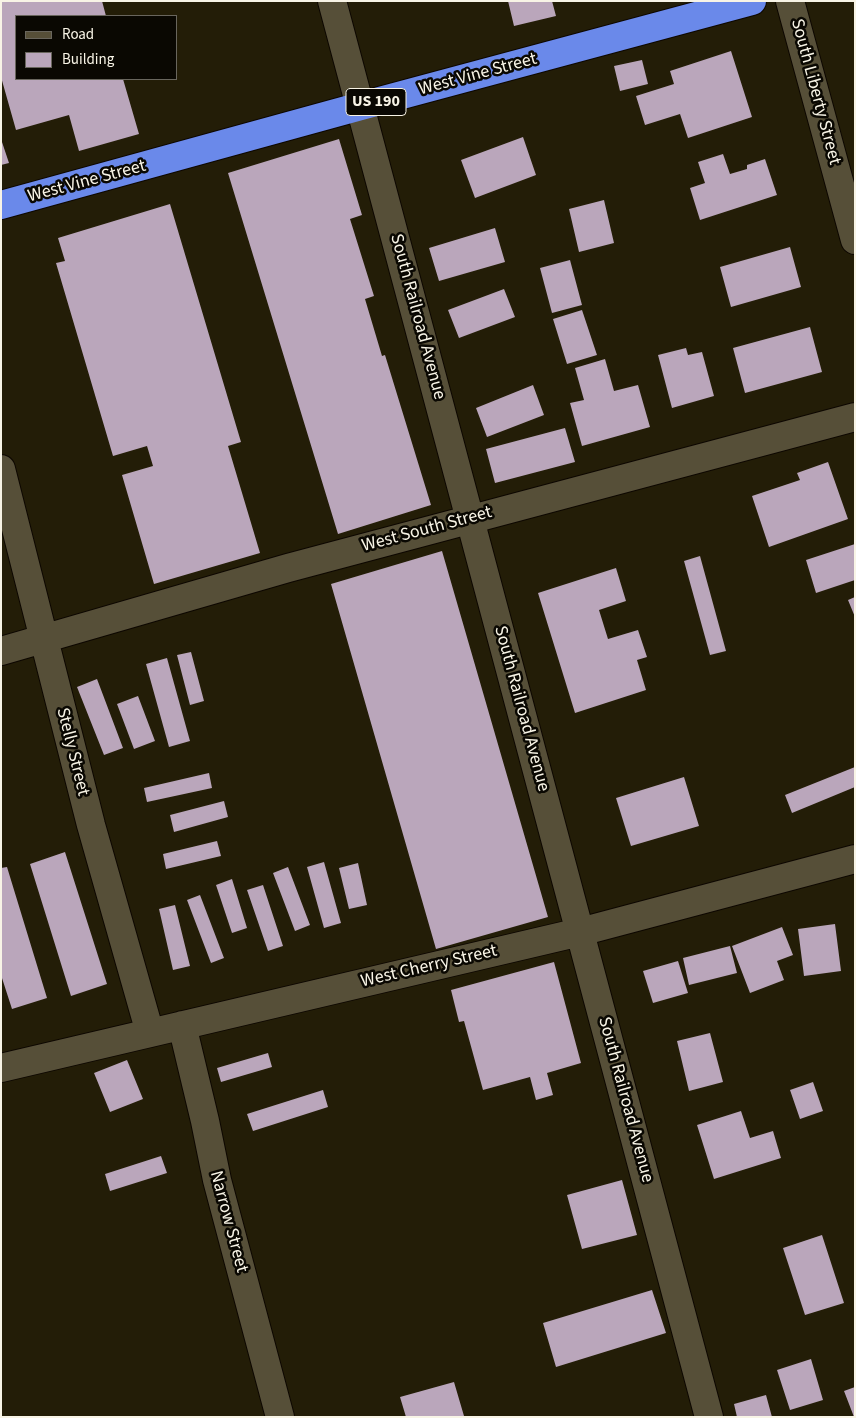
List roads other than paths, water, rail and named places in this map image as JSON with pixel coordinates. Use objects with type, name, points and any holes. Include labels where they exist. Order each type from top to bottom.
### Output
[{"type":"highway","name":"West Vine Street","points":[[1,205],[752,1]]},
{"type":"street","name":"South Railroad Avenue","points":[[332,1],[709,1417]]},
{"type":"street","name":"South Liberty Street","points":[[790,1],[855,240]]},
{"type":"street","name":"West South Street","points":[[1,651],[288,568],[470,518],[855,417]]},
{"type":"street","name":"Stelly Street","points":[[1,469],[91,825],[150,1032]]},
{"type":"street","name":"West Cherry Street","points":[[1,1068],[580,932],[855,859]]},
{"type":"street","name":"Narrow Street","points":[[182,1025],[217,1180],[280,1417]]}]
